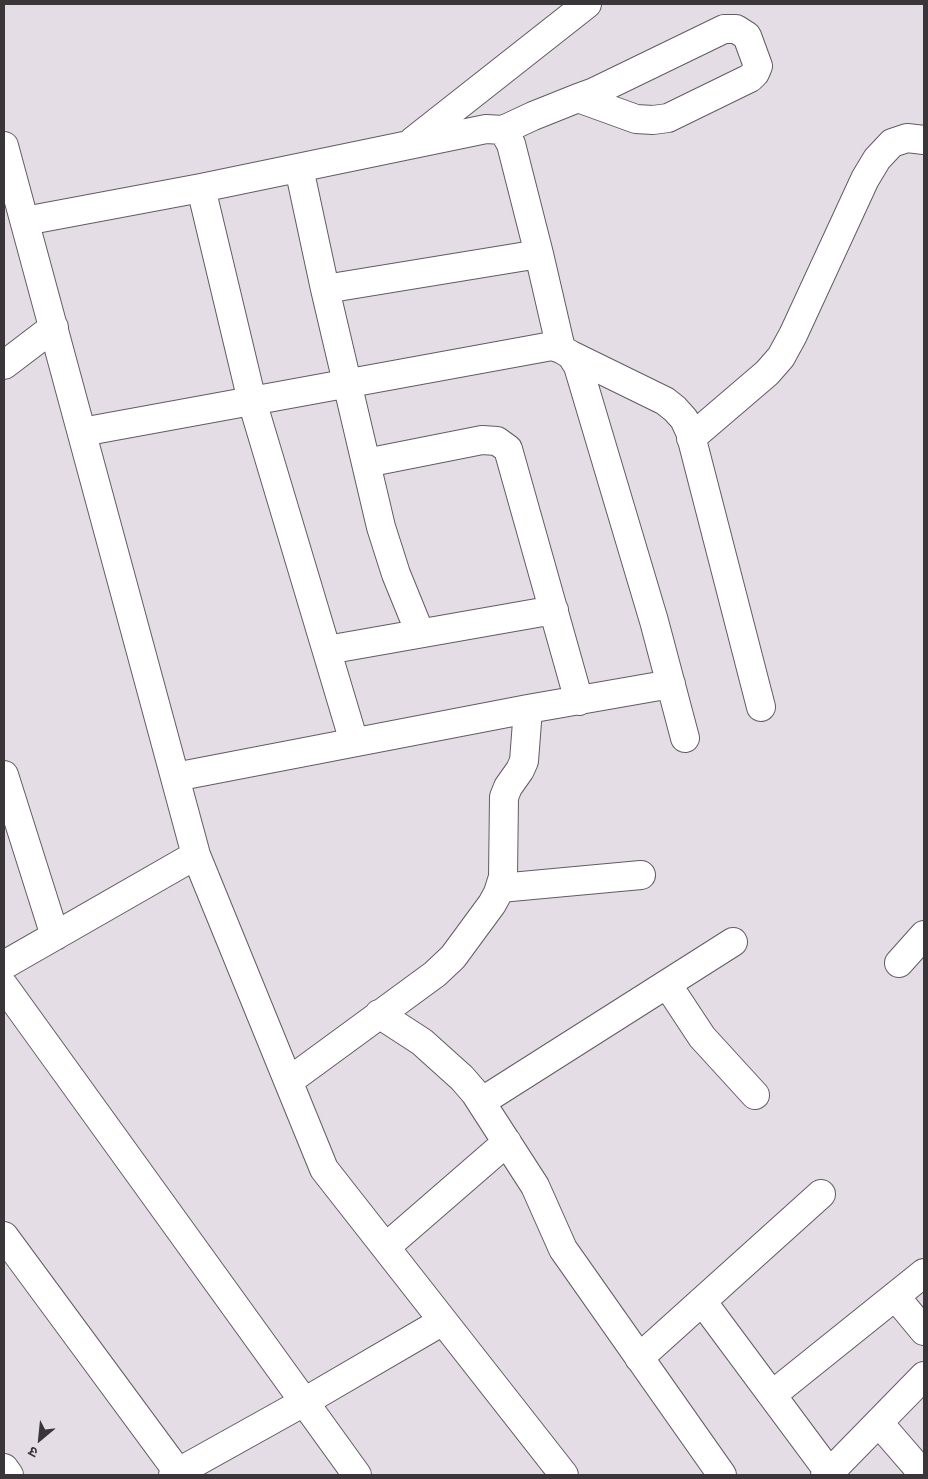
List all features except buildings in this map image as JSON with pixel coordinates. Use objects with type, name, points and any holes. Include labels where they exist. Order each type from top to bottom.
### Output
[{"type":"street","points":[[408,145],[587,4]]},
{"type":"street","points":[[25,221],[201,188],[486,129],[503,130],[632,74],[724,29],[736,29],[747,36],[758,66],[750,78],[668,118],[653,120],[636,119],[578,98]]},
{"type":"street","points":[[503,130],[511,144],[566,352],[578,366],[654,621],[685,738]]},
{"type":"street","points":[[692,438],[767,373],[780,357],[793,335],[865,180],[877,159],[892,143],[907,138],[924,140]]},
{"type":"street","points":[[4,146],[196,855],[324,1169],[564,1475]]},
{"type":"street","points":[[299,168],[325,289],[381,527],[389,555],[420,633]]},
{"type":"street","points":[[201,188],[252,401],[354,742]]},
{"type":"street","points":[[325,289],[540,254]]},
{"type":"street","points":[[4,365],[54,327]]},
{"type":"street","points":[[82,432],[552,346],[665,401],[684,418],[692,438],[761,707]]},
{"type":"street","points":[[366,463],[482,440],[497,440],[508,448],[579,701]]},
{"type":"street","points":[[327,650],[554,610]]},
{"type":"street","points":[[175,776],[671,684]]},
{"type":"street","points":[[288,1081],[435,974],[453,957],[492,904],[503,877],[504,797],[524,761],[528,710]]},
{"type":"street","points":[[4,775],[55,936]]},
{"type":"street","points":[[4,965],[196,855]]},
{"type":"street","points":[[500,888],[642,875]]},
{"type":"street","points":[[899,962],[924,935]]},
{"type":"street","points":[[481,1102],[733,942]]},
{"type":"street","points":[[667,984],[706,1042],[755,1095]]},
{"type":"street","points":[[4,986],[357,1475]]},
{"type":"street","points":[[379,1014],[422,1042],[462,1078],[481,1102],[535,1186],[563,1249],[722,1475]]},
{"type":"street","points":[[386,1247],[506,1142]]},
{"type":"street","points":[[639,1358],[821,1194]]},
{"type":"street","points":[[4,1236],[176,1474],[443,1321]]},
{"type":"street","points":[[772,1395],[924,1273]]},
{"type":"street","points":[[895,1296],[924,1331]]},
{"type":"street","points":[[702,1301],[772,1395],[827,1474],[924,1376]]},
{"type":"street","points":[[879,1422],[924,1475]]},
{"type":"street","points":[[4,1468],[9,1475]]}]
